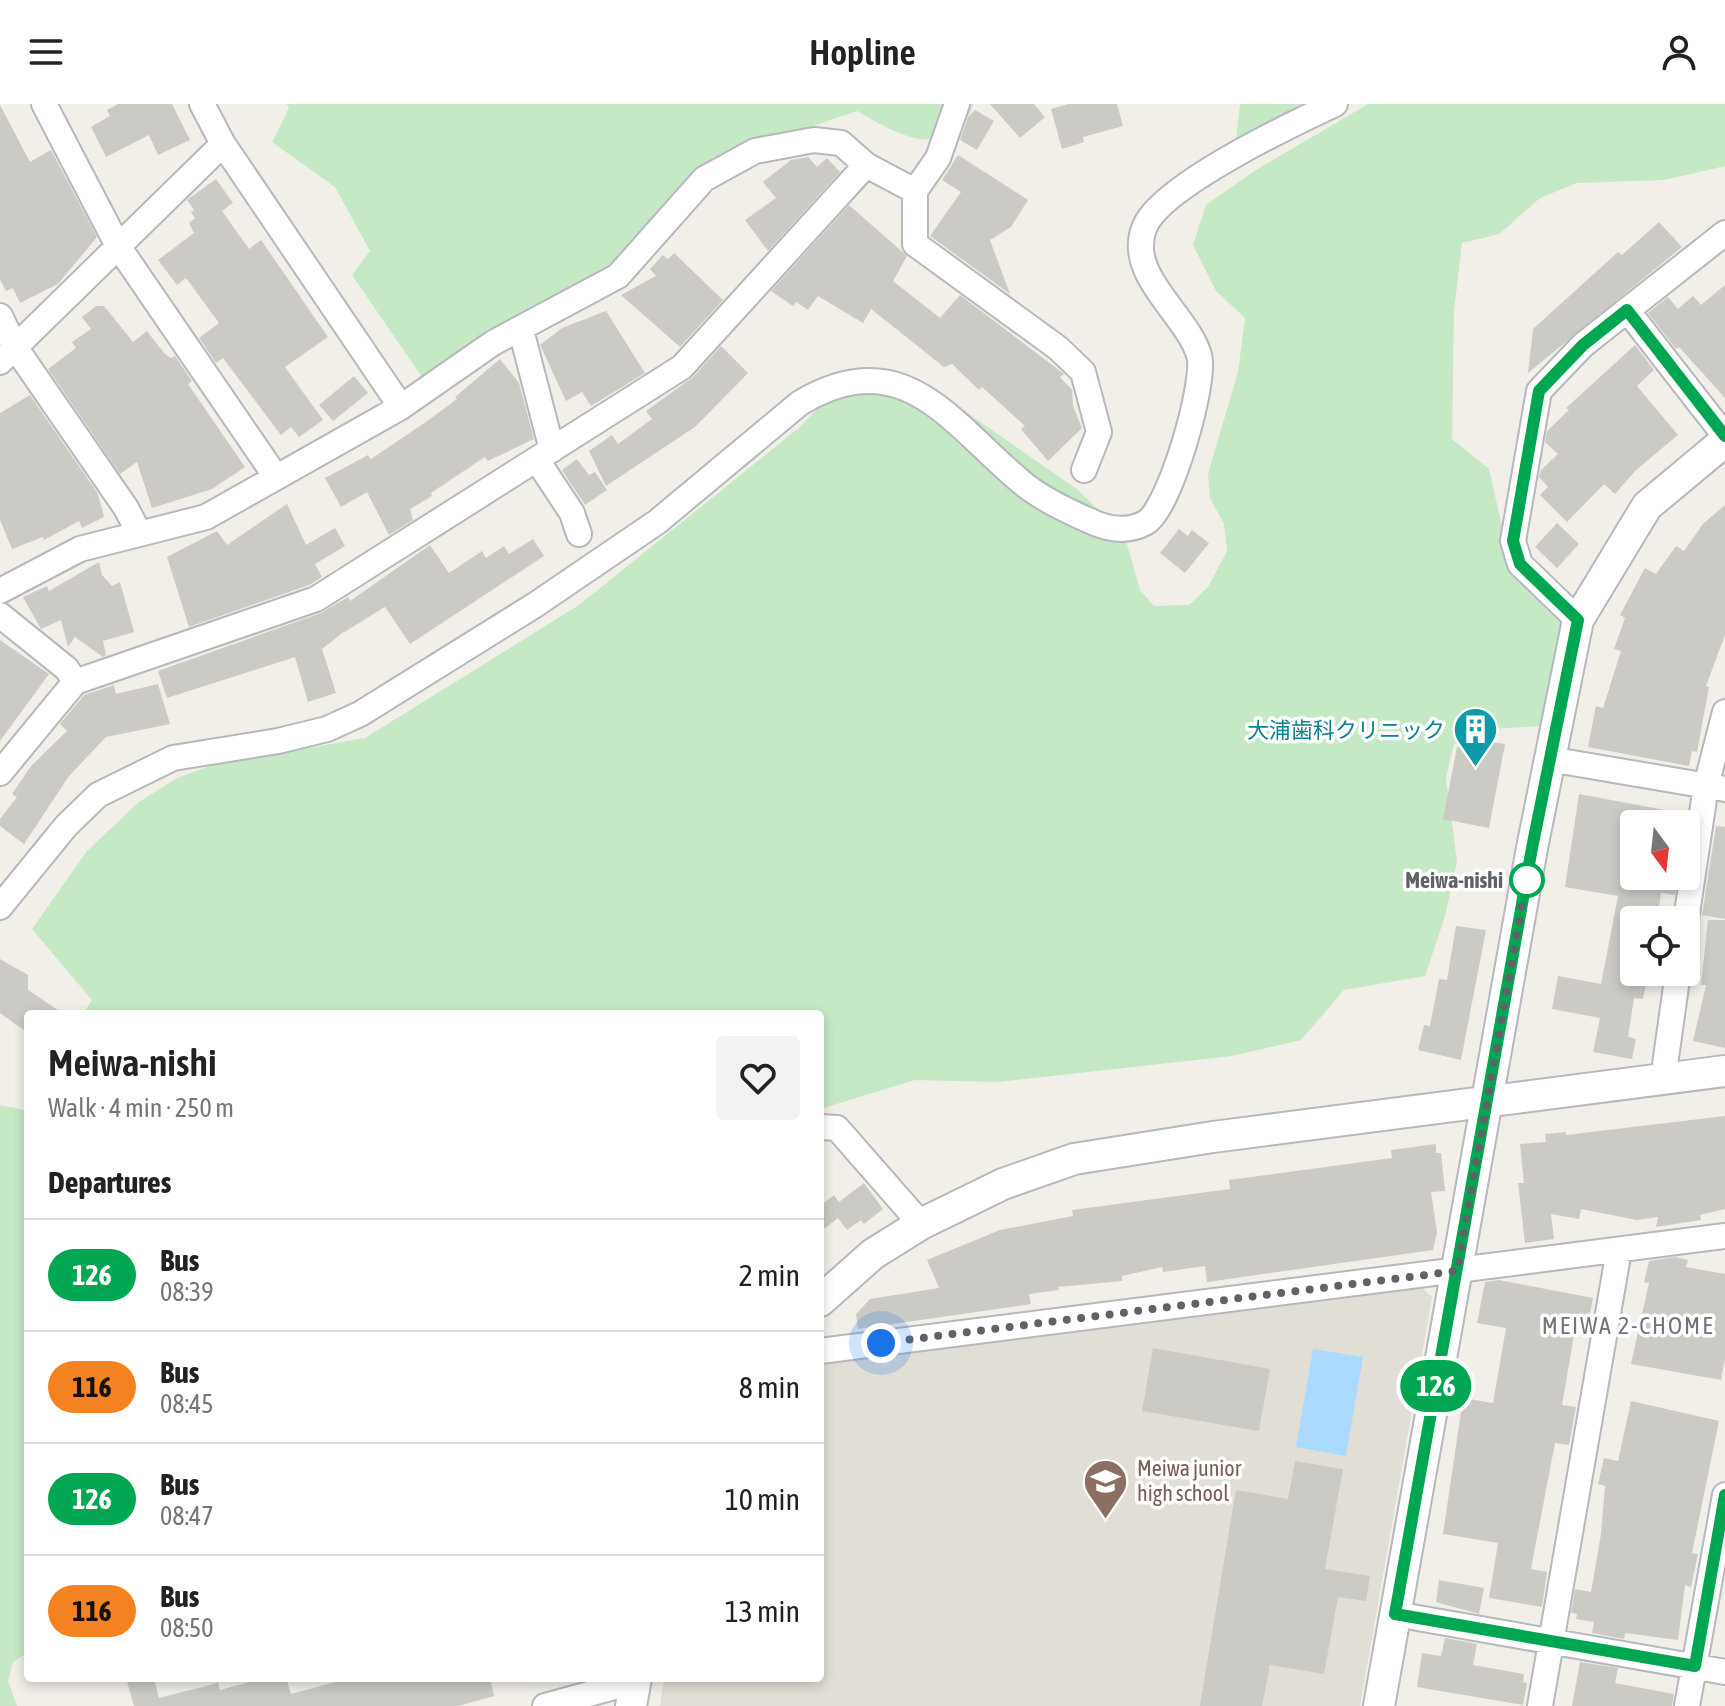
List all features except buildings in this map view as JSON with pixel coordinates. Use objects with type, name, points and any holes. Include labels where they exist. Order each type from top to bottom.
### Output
[{"type":"street","points":[[44,104],[118,246],[276,477]]},
{"type":"street","points":[[202,104],[223,144],[401,407]]},
{"type":"street","points":[[957,104],[938,158],[915,191],[915,244],[1058,348],[1083,372],[1099,432],[1084,470]]},
{"type":"street","points":[[0,907],[66,826],[98,795],[173,758],[278,741],[327,729],[360,714],[535,605],[657,522],[800,403],[821,391],[846,383],[880,382],[909,389],[952,415],[1015,476],[1054,505],[1107,529],[1138,527],[1150,521],[1163,503],[1191,416],[1200,358],[1190,333],[1157,290],[1145,265],[1143,229],[1155,208],[1273,133],[1335,104]]},
{"type":"street","points":[[0,591],[80,549],[206,517],[401,407],[493,343],[618,276],[704,179],[755,151],[814,140],[841,143],[866,165],[915,191]]},
{"type":"street","points":[[8,354],[223,144]]},
{"type":"street","points":[[0,773],[75,682],[316,599],[682,367],[866,165]]},
{"type":"street","points":[[1578,620],[1520,564],[1513,541],[1539,391],[1583,345],[1725,233]]},
{"type":"street","points":[[1379,1706],[1549,759],[1578,620],[1647,506],[1725,438],[1627,310]]},
{"type":"street","points":[[0,316],[8,354],[139,533]]},
{"type":"street","points":[[521,330],[544,455],[579,534]]},
{"type":"street","points":[[0,615],[67,669],[75,682]]},
{"type":"street","points":[[1689,906],[1715,787],[1725,712]]},
{"type":"street","points":[[1549,759],[1715,787]]},
{"type":"street","points":[[1663,1079],[1676,986]]},
{"type":"street","points":[[824,1297],[873,1254],[921,1224],[1003,1184],[1074,1159],[1725,1071]]},
{"type":"street","points":[[824,1127],[837,1128],[921,1224]]},
{"type":"street","points":[[824,1350],[1725,1236]]},
{"type":"street","points":[[1540,1706],[1619,1250]]},
{"type":"street","points":[[1687,1706],[1725,1495]]},
{"type":"street","points":[[1395,1614],[1725,1672]]},
{"type":"street","points":[[545,1706],[634,1688]]},
{"type":"shaded area","name":"Meiwa junior high school","points":[[1420,1286],[1432,1297],[1360,1706],[660,1706],[663,1682],[824,1682],[824,1361]]},
{"type":"green space","points":[[287,104],[973,104],[961,125],[950,135],[937,139],[909,136],[857,111],[755,146],[614,269],[424,380],[352,275],[370,251],[335,187],[272,142],[289,108]]},
{"type":"green space","points":[[1240,104],[1303,104],[1236,141]]},
{"type":"green space","points":[[1368,104],[1725,104],[1725,166],[1664,180],[1577,183],[1540,198],[1499,234],[1462,243],[1454,311],[1452,439],[1489,469],[1513,575],[1562,624],[1543,726],[1489,729],[1454,744],[1446,778],[1457,862],[1445,916],[1425,976],[1344,990],[1301,1040],[1232,1056],[997,1082],[915,1080],[824,1108],[824,1010],[86,1010],[92,1000],[32,929],[87,851],[139,802],[177,778],[213,765],[365,738],[579,605],[800,427],[832,393],[865,377],[897,371],[917,378],[1078,490],[1124,534],[1140,590],[1154,606],[1189,605],[1208,587],[1227,551],[1224,524],[1210,498],[1208,474],[1238,372],[1245,318],[1216,291],[1193,245],[1206,205],[1256,170]]},
{"type":"green space","points":[[0,1105],[24,1110],[24,1655],[13,1662],[8,1681],[17,1706],[0,1706]]},
{"type":"water","points":[[1313,1349],[1363,1357],[1346,1456],[1296,1447]]},
{"type":"bus line","name":"126","points":[[1725,436],[1627,310],[1583,345],[1539,391],[1513,541],[1520,564],[1578,620],[1532,848],[1395,1614],[1695,1666],[1725,1495]]},
{"type":"place","name":"大浦歯科クリニック","points":[[1476,769]]},
{"type":"place","name":"Meiwa-nishi","points":[[1527,880]]},
{"type":"place","name":"Meiwa junior high school","points":[[1106,1520]]},
{"type":"district","name":"MEIWA 2-CHOME","points":[[1628,1325]]},
{"type":"route","points":[[881,1343],[1457,1271],[1527,877],[1527,880]]}]
